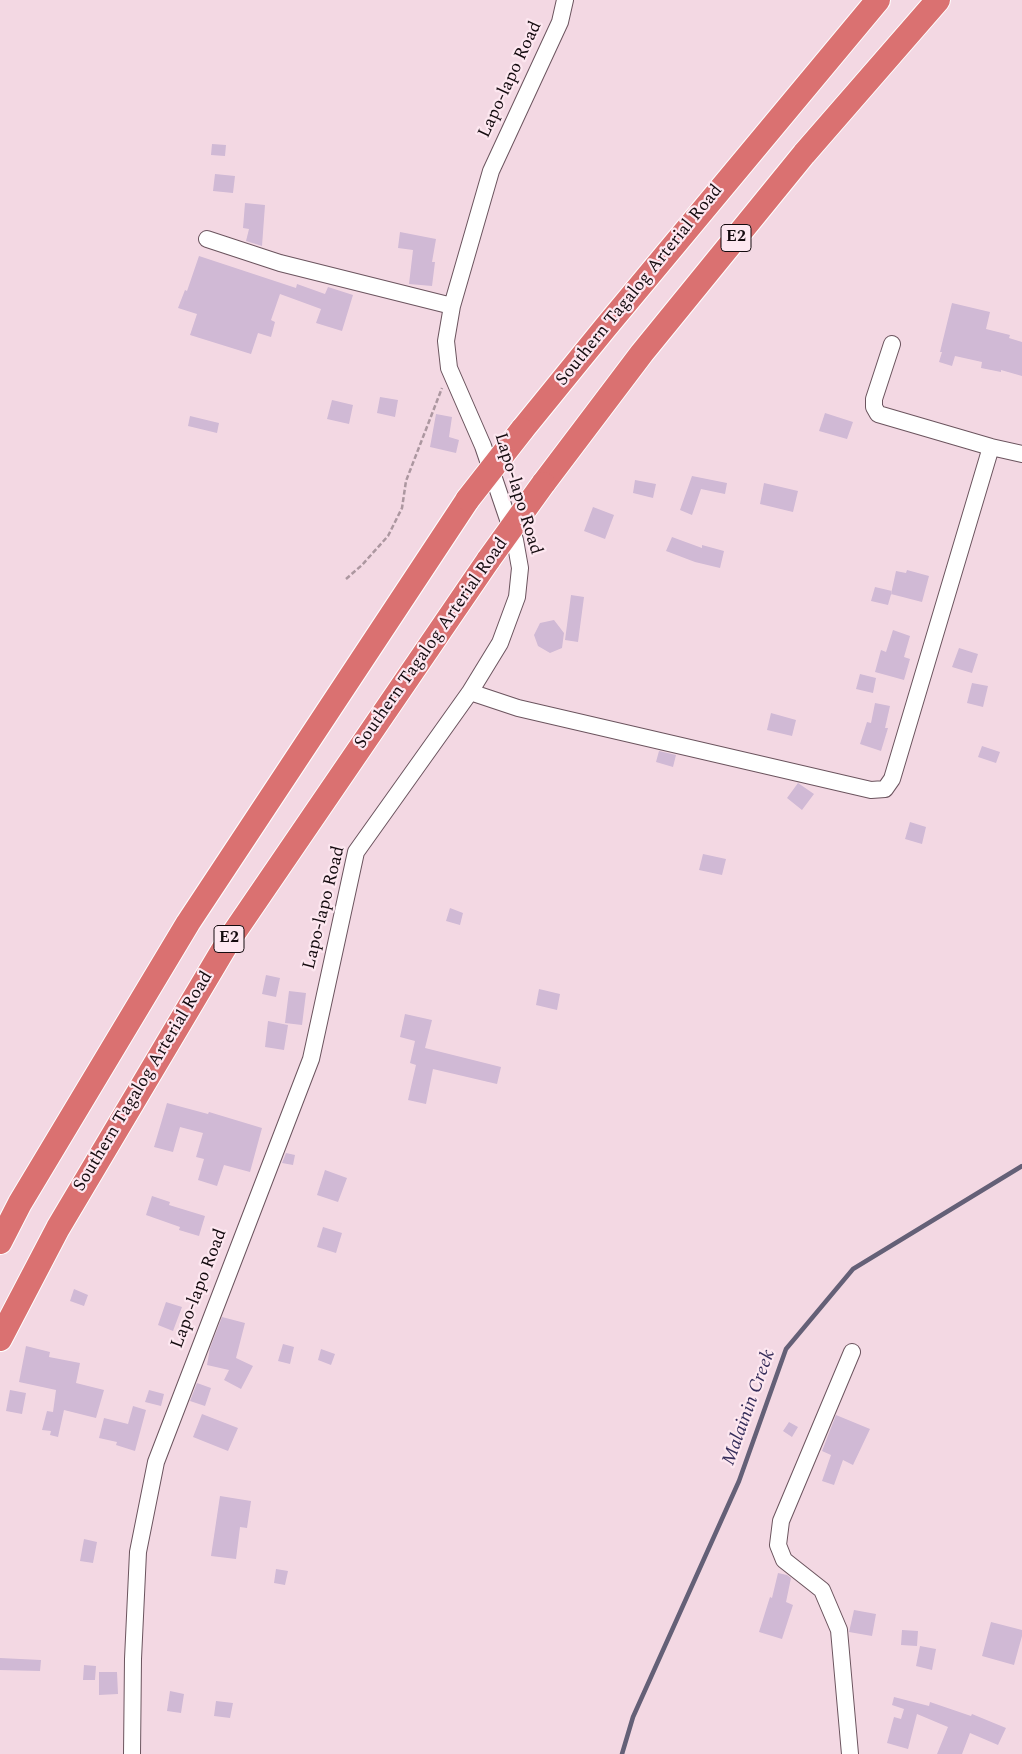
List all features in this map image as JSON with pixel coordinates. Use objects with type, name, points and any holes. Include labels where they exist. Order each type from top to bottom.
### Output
[{"type":"highway","name":"Southern Tagalog Arterial Road","points":[[0,1242],[20,1203],[188,923],[468,499],[643,282],[878,0]]},
{"type":"highway","name":"Southern Tagalog Arterial Road","points":[[0,1339],[58,1228],[229,940],[490,559],[648,345],[804,154],[938,0]]},
{"type":"street","name":"Lapo-lapo Road","points":[[132,1754],[133,1659],[138,1552],[156,1462],[311,1059],[356,852],[470,692],[500,643],[517,597],[520,568],[515,540],[483,446],[449,368],[446,342],[452,306],[491,171],[560,22],[565,0]]},
{"type":"street","points":[[206,239],[280,263],[452,306]]},
{"type":"street","points":[[892,344],[874,400],[874,407],[878,414],[991,447],[1022,454]]},
{"type":"street","points":[[470,692],[518,708],[871,790],[885,789],[892,779],[991,447]]},
{"type":"street","points":[[850,1754],[839,1630],[822,1590],[784,1560],[778,1545],[781,1521],[852,1352]]},
{"type":"path","points":[[346,579],[362,565],[388,536],[402,508],[406,481],[449,368]]},
{"type":"building","points":[[212,144],[226,145],[225,156],[211,155]]},
{"type":"building","points":[[215,174],[235,176],[233,193],[213,191]]},
{"type":"building","points":[[245,203],[265,205],[262,246],[246,241],[249,229],[243,228]]},
{"type":"building","points":[[400,232],[436,239],[432,262],[435,262],[432,286],[409,284],[413,250],[398,248]]},
{"type":"building","points":[[199,256],[296,288],[297,284],[325,294],[328,287],[353,295],[342,331],[316,323],[321,309],[280,294],[271,320],[275,322],[271,337],[258,333],[251,354],[190,335],[197,314],[178,308],[185,290],[187,291]]},
{"type":"building","points":[[952,303],[990,312],[986,329],[1010,335],[1009,338],[1022,342],[1022,376],[1001,370],[1001,372],[981,368],[982,362],[955,356],[952,366],[939,362]]},
{"type":"building","points":[[380,397],[398,400],[395,417],[377,413]]},
{"type":"building","points":[[332,400],[353,405],[349,424],[327,419]]},
{"type":"building","points":[[825,413],[853,422],[847,439],[819,431]]},
{"type":"building","points":[[436,414],[452,417],[449,437],[459,440],[456,453],[430,447]]},
{"type":"building","points":[[190,416],[219,423],[217,433],[188,426]]},
{"type":"building","points":[[692,476],[727,483],[725,494],[701,489],[692,515],[680,510]]},
{"type":"building","points":[[635,480],[656,484],[653,498],[633,493]]},
{"type":"building","points":[[764,483],[798,491],[793,512],[760,504]]},
{"type":"building","points":[[593,507],[614,515],[605,539],[584,531]]},
{"type":"building","points":[[672,537],[702,548],[702,545],[724,551],[720,568],[695,562],[666,551]]},
{"type":"building","points":[[907,570],[929,576],[922,602],[891,594],[896,571],[906,573]]},
{"type":"building","points":[[875,587],[892,591],[888,605],[871,601]]},
{"type":"building","points":[[571,595],[584,597],[578,642],[565,640]]},
{"type":"building","points":[[554,620],[564,633],[562,648],[550,653],[538,646],[534,635],[540,623]]},
{"type":"building","points":[[893,630],[910,636],[904,657],[910,659],[904,680],[875,672],[881,650],[886,652]]},
{"type":"building","points":[[959,648],[978,654],[972,673],[952,667]]},
{"type":"building","points":[[860,674],[876,678],[873,693],[856,689]]},
{"type":"building","points":[[972,683],[988,686],[983,707],[967,703]]},
{"type":"building","points":[[875,703],[890,706],[885,728],[888,728],[881,751],[860,744],[867,722],[871,723]]},
{"type":"building","points":[[771,713],[796,720],[792,736],[767,730]]},
{"type":"building","points":[[982,746],[1000,752],[996,763],[978,757]]},
{"type":"building","points":[[659,751],[676,755],[673,767],[656,762]]},
{"type":"building","points":[[798,783],[814,794],[802,810],[787,798]]},
{"type":"building","points":[[910,822],[926,827],[922,844],[905,839]]},
{"type":"building","points":[[703,854],[726,859],[722,875],[699,870]]},
{"type":"building","points":[[450,908],[463,913],[460,925],[446,921]]},
{"type":"building","points":[[266,975],[280,978],[276,997],[262,994]]},
{"type":"building","points":[[539,989],[560,994],[557,1010],[536,1005]]},
{"type":"building","points":[[289,991],[306,993],[302,1025],[285,1023]]},
{"type":"building","points":[[405,1014],[432,1020],[425,1048],[501,1067],[497,1084],[433,1069],[426,1104],[408,1100],[416,1065],[410,1063],[415,1041],[400,1037]]},
{"type":"building","points":[[268,1021],[288,1025],[284,1050],[265,1047]]},
{"type":"building","points":[[167,1103],[208,1114],[209,1112],[262,1128],[250,1172],[224,1165],[217,1186],[198,1180],[204,1159],[196,1157],[203,1133],[180,1127],[173,1152],[154,1147]]},
{"type":"building","points":[[286,1153],[295,1155],[293,1165],[282,1163]]},
{"type":"building","points":[[325,1170],[347,1178],[338,1202],[317,1195]]},
{"type":"building","points":[[152,1196],[170,1202],[169,1205],[205,1216],[199,1236],[179,1230],[180,1227],[146,1215]]},
{"type":"building","points":[[323,1227],[342,1233],[336,1253],[317,1247]]},
{"type":"building","points":[[74,1289],[88,1295],[84,1306],[70,1301]]},
{"type":"building","points":[[166,1302],[182,1307],[173,1331],[158,1325]]},
{"type":"building","points":[[222,1317],[245,1323],[236,1358],[253,1366],[241,1389],[224,1380],[229,1370],[207,1365],[210,1348]]},
{"type":"building","points":[[283,1344],[294,1347],[290,1364],[278,1361]]},
{"type":"building","points":[[26,1346],[50,1352],[49,1357],[80,1363],[76,1383],[104,1390],[96,1418],[64,1410],[58,1437],[50,1435],[51,1431],[42,1430],[47,1411],[53,1412],[56,1390],[19,1382]]},
{"type":"building","points":[[321,1349],[335,1354],[331,1365],[318,1360]]},
{"type":"building","points":[[197,1383],[211,1388],[205,1406],[190,1401]]},
{"type":"building","points":[[10,1390],[26,1393],[22,1414],[6,1411]]},
{"type":"building","points":[[149,1390],[164,1394],[161,1406],[145,1402]]},
{"type":"building","points":[[133,1406],[146,1410],[135,1451],[116,1445],[117,1442],[99,1438],[104,1418],[128,1424]]},
{"type":"building","points":[[202,1414],[238,1428],[228,1451],[193,1437]]},
{"type":"building","points":[[836,1415],[870,1429],[853,1465],[843,1460],[834,1485],[822,1481],[831,1455],[822,1451]]},
{"type":"building","points":[[789,1422],[798,1427],[792,1437],[783,1431]]},
{"type":"building","points":[[220,1496],[251,1501],[247,1528],[240,1527],[236,1559],[211,1556]]},
{"type":"building","points":[[84,1539],[97,1542],[93,1563],[80,1561]]},
{"type":"building","points":[[276,1569],[288,1571],[285,1585],[274,1583]]},
{"type":"building","points":[[778,1573],[791,1578],[786,1602],[793,1605],[782,1639],[759,1632],[770,1597],[772,1598]]},
{"type":"building","points":[[854,1610],[876,1614],[872,1636],[849,1632]]},
{"type":"building","points":[[991,1622],[1022,1630],[1014,1665],[982,1656]]},
{"type":"building","points":[[902,1630],[918,1631],[917,1646],[901,1645]]},
{"type":"building","points":[[920,1646],[936,1649],[932,1670],[916,1666]]},
{"type":"building","points":[[0,1658],[41,1660],[40,1671],[0,1670]]},
{"type":"building","points":[[84,1665],[96,1666],[95,1680],[83,1680]]},
{"type":"building","points":[[99,1672],[117,1672],[118,1694],[99,1695]]},
{"type":"building","points":[[170,1691],[184,1694],[181,1713],[167,1711]]},
{"type":"building","points":[[894,1697],[929,1706],[930,1702],[971,1716],[972,1714],[1006,1728],[998,1745],[970,1733],[962,1754],[937,1754],[948,1727],[917,1714],[908,1749],[887,1743],[894,1717],[901,1719],[904,1709],[892,1705]]},
{"type":"building","points":[[216,1701],[233,1703],[230,1718],[214,1716]]},
{"type":"waterway","name":"Malainin Creek","points":[[622,1754],[633,1717],[739,1481],[786,1349],[853,1269],[1022,1166]]}]
